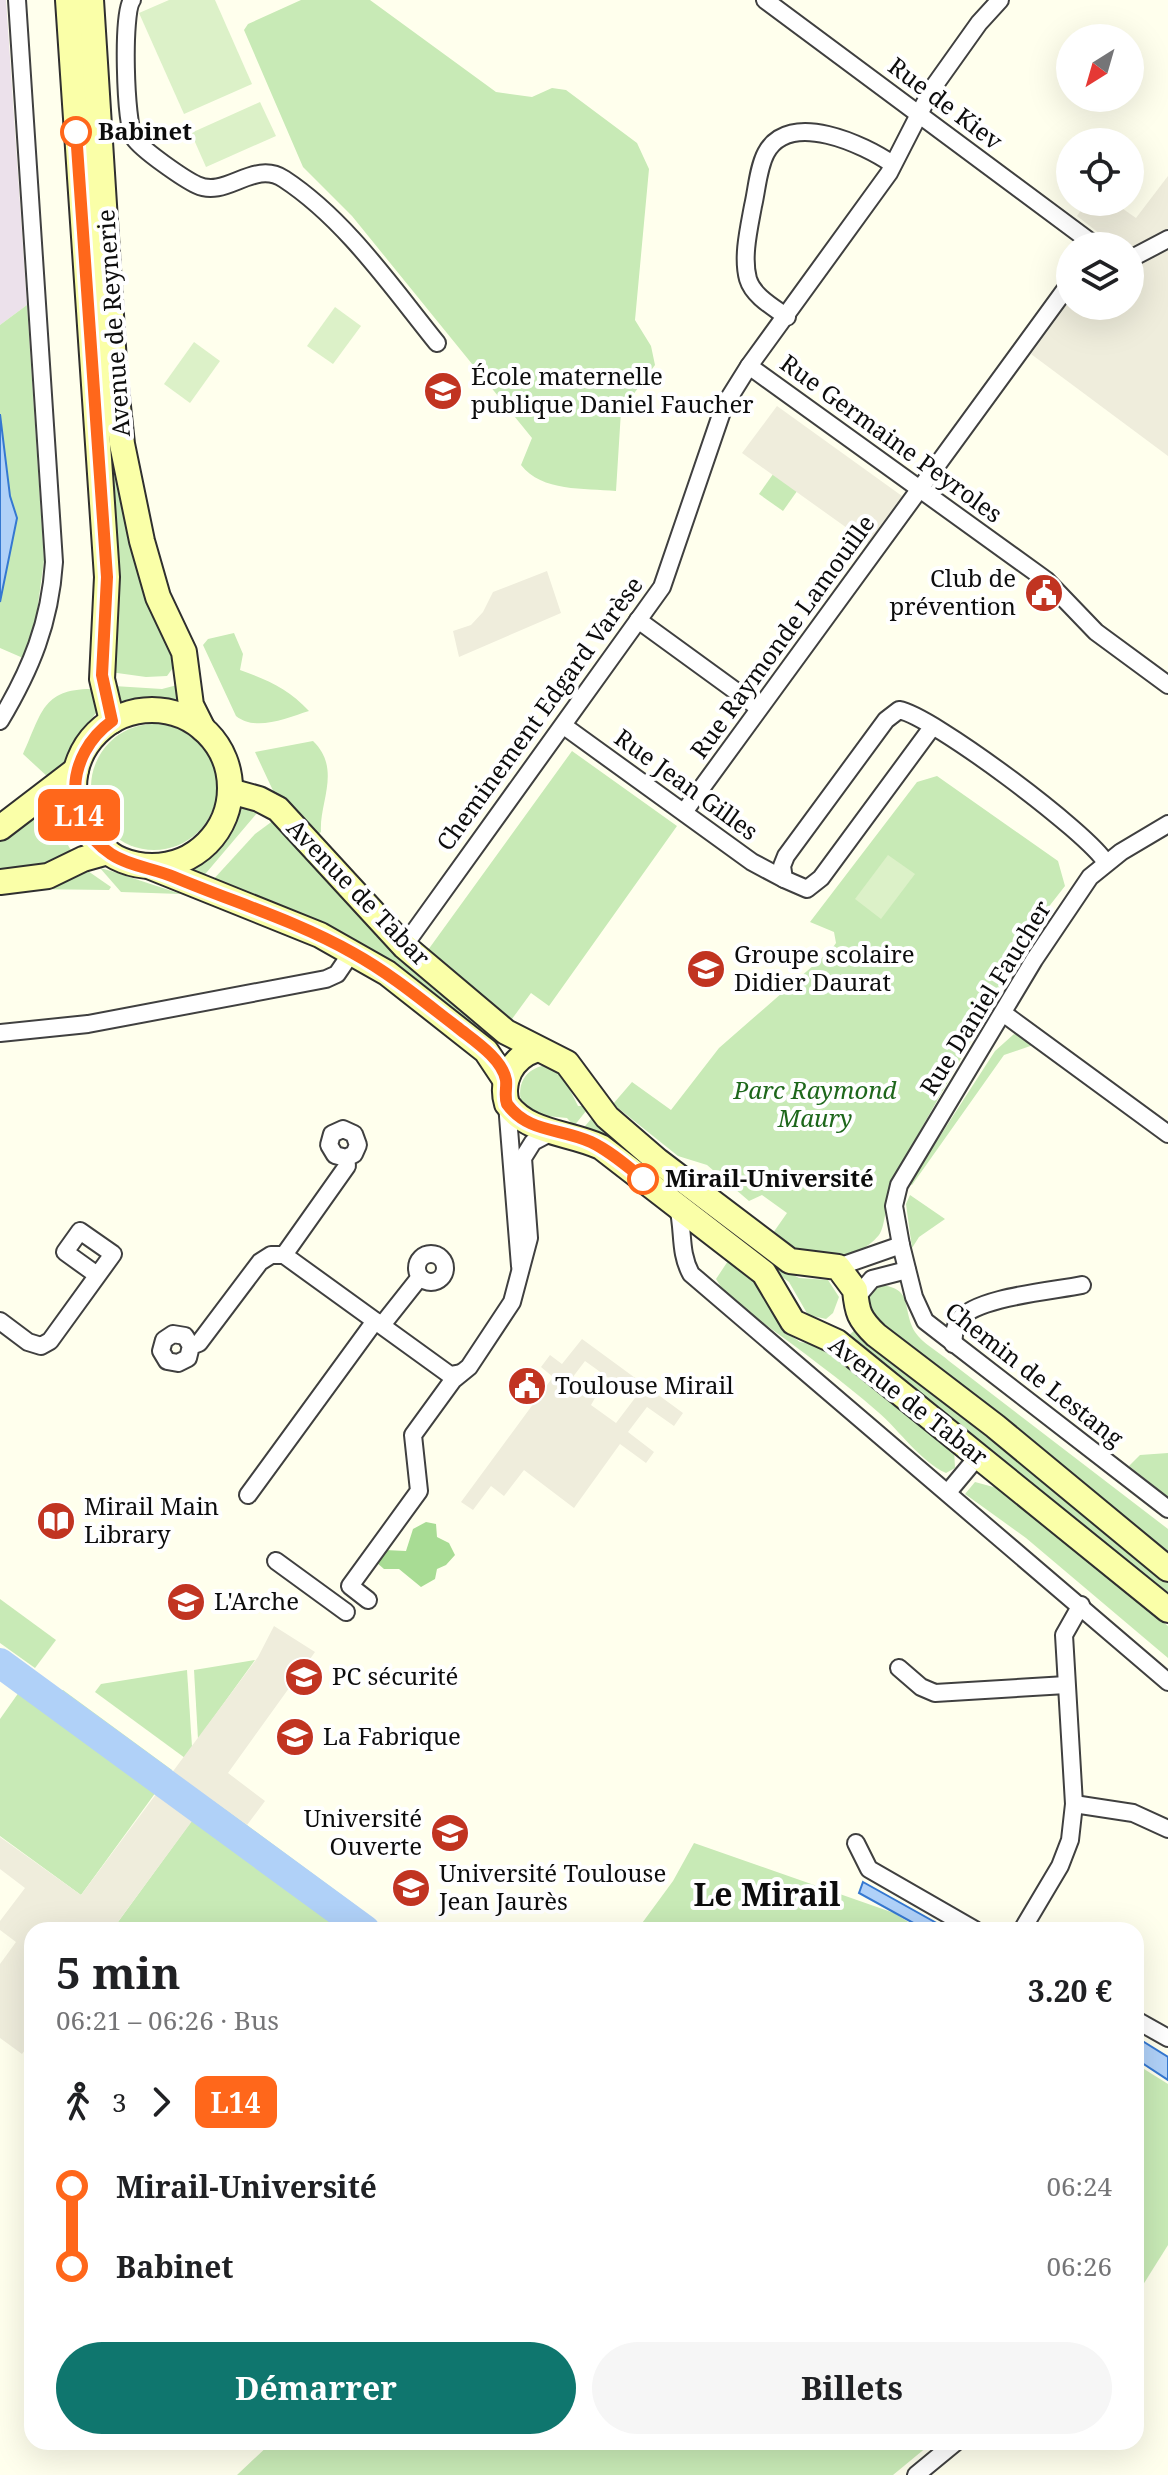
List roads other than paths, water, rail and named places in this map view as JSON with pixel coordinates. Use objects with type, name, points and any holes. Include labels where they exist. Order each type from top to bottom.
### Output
[{"type":"main road","name":"Avenue de Reynerie","points":[[68,0],[107,577],[102,675],[112,721]]},
{"type":"main road","name":"Avenue de Reynerie","points":[[91,0],[122,444],[142,541],[158,597],[184,652],[191,705],[203,729]]},
{"type":"main road","points":[[159,711],[182,716],[203,729],[226,762],[230,791],[226,815],[205,846],[173,864],[149,866],[127,862],[108,852],[90,836],[78,811],[76,770],[86,746],[112,721],[134,712],[159,711]]},
{"type":"main road","points":[[0,828],[76,770]]},
{"type":"main road","name":"Avenue de Tabar","points":[[230,791],[259,799],[293,822],[404,946],[506,1032],[535,1050],[567,1063],[607,1117],[716,1207],[798,1264],[838,1267],[851,1280],[861,1321],[876,1335],[995,1426],[1168,1569]]},
{"type":"main road","points":[[0,882],[48,876],[83,859],[108,852]]},
{"type":"main road","name":"Avenue de Tabar","points":[[149,866],[320,935],[387,973],[486,1051],[506,1093],[528,1125],[555,1130],[601,1147],[764,1273],[793,1322],[837,1342],[1168,1610]]},
{"type":"main road","points":[[506,1093],[515,1062],[535,1050]]},
{"type":"main road","points":[[817,1333],[838,1329],[849,1320],[855,1303]]},
{"type":"street","points":[[0,721],[39,649],[52,599],[54,562],[17,0]]},
{"type":"street","points":[[132,0],[126,16],[128,81],[131,129],[140,145],[196,185],[208,188],[258,172],[268,171],[282,177],[327,212],[437,343]]},
{"type":"street","name":"Rue de Kiev","points":[[765,0],[1077,232]]},
{"type":"street","name":"Rue Germaine Peyroles","points":[[1000,0],[942,73],[892,164],[787,317],[749,366],[1055,589],[1096,632],[1168,685]]},
{"type":"street","points":[[787,317],[762,299],[748,280],[747,236],[766,152],[775,141],[788,135],[835,134],[866,146],[892,164]]},
{"type":"street","points":[[1144,252],[1168,239]]},
{"type":"street","name":"Rue Raymonde Lamouille","points":[[684,812],[1056,302]]},
{"type":"street","name":"Cheminement Edgard Varèse","points":[[404,946],[662,587],[724,406],[749,366]]},
{"type":"street","points":[[638,620],[759,708]]},
{"type":"street","points":[[784,879],[782,866],[786,856],[886,720],[899,710],[913,712],[1074,829],[1095,845],[1106,863]]},
{"type":"street","name":"Rue Jean Gilles","points":[[564,726],[752,862],[807,889],[815,884],[933,726]]},
{"type":"street","name":"Rue Daniel Faucher","points":[[903,1257],[894,1206],[899,1185],[1003,1013],[1079,893],[1106,863],[1168,824]]},
{"type":"street","points":[[0,1033],[88,1024],[326,979],[337,974],[352,952]]},
{"type":"street","points":[[1003,1013],[1168,1134]]},
{"type":"street","points":[[506,1093],[520,1270]]},
{"type":"street","points":[[368,1600],[350,1586],[419,1491],[413,1435],[469,1367],[503,1319],[529,1238],[523,1158],[533,1142],[555,1130]]},
{"type":"street","points":[[284,1255],[347,1166],[346,1158]]},
{"type":"street","points":[[678,1207],[683,1225],[680,1248],[699,1283],[949,1491],[1168,1682]]},
{"type":"street","points":[[686,1264],[692,1245],[698,1238],[712,1235]]},
{"type":"street","points":[[191,1346],[199,1343],[260,1262],[271,1255],[284,1255],[450,1375],[461,1373]]},
{"type":"street","points":[[838,1267],[903,1257]]},
{"type":"street","points":[[855,1303],[872,1279],[903,1257]]},
{"type":"street","name":"Chemin de Lestang","points":[[903,1257],[925,1321],[1168,1509]]},
{"type":"street","points":[[0,1321],[28,1342],[41,1346],[50,1341],[97,1275]]},
{"type":"street","points":[[248,1495],[379,1323],[420,1277]]},
{"type":"street","points":[[953,1344],[960,1318],[980,1305],[1082,1285]]},
{"type":"street","points":[[949,1491],[979,1455]]},
{"type":"street","points":[[276,1561],[346,1612]]},
{"type":"street","points":[[1027,1922],[1066,1854],[1074,1804],[1064,1635],[1081,1605]]},
{"type":"street","points":[[899,1668],[921,1687],[935,1693],[1066,1685]]},
{"type":"street","points":[[1074,1804],[1133,1813],[1168,1829]]},
{"type":"street","points":[[856,1843],[869,1869],[961,1922]]},
{"type":"street","points":[[1144,2024],[1168,2038]]},
{"type":"street","points":[[930,2472],[949,2450]]},
{"type":"water","points":[[0,414],[10,496],[17,518],[0,602]]},
{"type":"water","points":[[863,1882],[935,1922],[912,1922],[859,1893]]},
{"type":"water","points":[[1144,2042],[1168,2057],[1168,2080],[1144,2064]]},
{"type":"waterway","points":[[0,1663],[354,1922]]},
{"type":"place","name":"Babinet","points":[[76,132]]},
{"type":"place","name":"École maternelle publique Daniel Faucher","points":[[443,391]]},
{"type":"place","name":"Club de prévention","points":[[1044,593]]},
{"type":"place","name":"Groupe scolaire Didier Daurat","points":[[706,969]]},
{"type":"place","name":"Mirail-Université","points":[[643,1179]]},
{"type":"place","name":"Toulouse Mirail","points":[[527,1386]]},
{"type":"place","name":"Mirail Main Library","points":[[56,1521]]},
{"type":"place","name":"L'Arche","points":[[186,1602]]},
{"type":"place","name":"PC sécurité","points":[[304,1677]]},
{"type":"place","name":"La Fabrique","points":[[295,1737]]},
{"type":"place","name":"Université Ouverte","points":[[450,1833]]},
{"type":"place","name":"Université Toulouse Jean Jaurès","points":[[411,1888]]},
{"type":"district","name":"Le Mirail","points":[[767,1895]]},
{"type":"park label","name":"Parc Raymond Maury","points":[[815,1105]]}]
